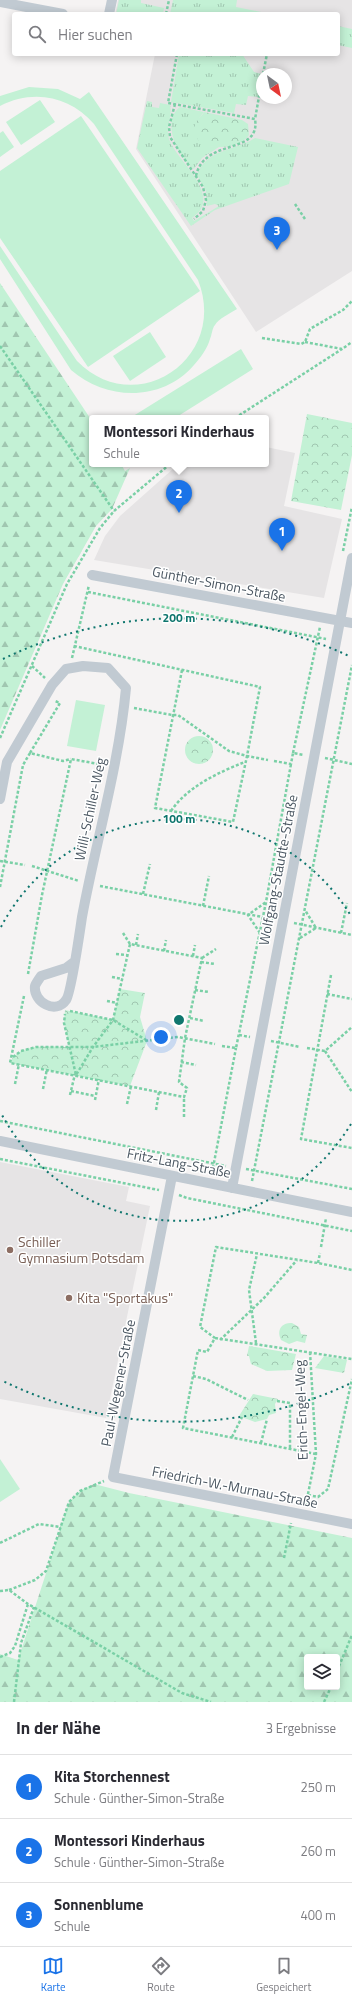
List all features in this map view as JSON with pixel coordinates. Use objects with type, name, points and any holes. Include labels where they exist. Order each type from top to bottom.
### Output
[{"type":"street","points":[[109,12],[112,0]]},
{"type":"street","points":[[0,2],[52,12]]},
{"type":"street","name":"Wolfgang-Staudte-Straße","points":[[232,1188],[352,558]]},
{"type":"street","name":"Günther-Simon-Straße","points":[[92,575],[352,623]]},
{"type":"street","name":"Willi-Schiller-Weg","points":[[31,984],[38,1000],[44,1005],[53,1006],[62,1004],[67,1000],[88,883],[113,767],[124,706],[126,688],[108,668],[83,666],[69,669]]},
{"type":"street","points":[[0,799],[8,762],[52,685],[66,670],[69,669]]},
{"type":"street","points":[[31,984],[41,976],[66,968],[74,962]]},
{"type":"street","name":"Fritz-Lang-Straße","points":[[0,1141],[352,1212]]},
{"type":"street","name":"Paul-Wegener-Straße","points":[[113,1477],[172,1176]]},
{"type":"street","name":"Friedrich-W.-Murnau-Straße","points":[[113,1477],[352,1524]]},
{"type":"path","points":[[166,12],[169,0]]},
{"type":"path","points":[[177,56],[168,103],[255,119]]},
{"type":"path","points":[[264,68],[267,56]]},
{"type":"path","points":[[175,104],[169,127],[170,137],[203,187],[206,200],[201,214],[194,219]]},
{"type":"path","points":[[196,176],[200,163],[207,156],[250,139],[255,130],[258,104]]},
{"type":"path","points":[[295,204],[305,219]]},
{"type":"path","points":[[305,342],[310,329],[342,310],[352,301]]},
{"type":"path","points":[[262,338],[301,344],[305,342],[342,348]]},
{"type":"path","points":[[240,415],[352,342]]},
{"type":"path","points":[[0,346],[114,511]]},
{"type":"path","points":[[0,738],[67,584],[100,528],[114,511],[166,467]]},
{"type":"path","points":[[69,669],[92,575]]},
{"type":"path","points":[[88,592],[332,640]]},
{"type":"path","points":[[74,646],[260,687],[233,822],[155,808],[182,670]]},
{"type":"path","points":[[250,1192],[352,665]]},
{"type":"path","points":[[32,666],[52,685]]},
{"type":"path","points":[[0,887],[23,765],[60,703],[46,696]]},
{"type":"path","points":[[124,706],[178,715],[229,751],[268,760]]},
{"type":"path","points":[[30,753],[63,761],[69,766]]},
{"type":"path","points":[[63,761],[71,759],[113,767]]},
{"type":"path","points":[[71,759],[47,871],[31,984],[10,1063],[76,1074],[184,1097]]},
{"type":"path","points":[[171,811],[185,795],[214,777],[245,762]]},
{"type":"path","points":[[210,1184],[263,918],[291,764]]},
{"type":"path","points":[[0,861],[25,865]]},
{"type":"path","points":[[143,894],[150,864]]},
{"type":"path","points":[[32,866],[88,883],[352,935]]},
{"type":"path","points":[[203,906],[209,876]]},
{"type":"path","points":[[248,915],[266,902]]},
{"type":"path","points":[[342,933],[347,903]]},
{"type":"path","points":[[305,910],[316,928]]},
{"type":"path","points":[[248,915],[260,933]]},
{"type":"path","points":[[299,938],[316,928]]},
{"type":"path","points":[[70,1095],[76,1074],[93,1047],[113,1020],[130,944],[123,933]]},
{"type":"path","points":[[136,945],[138,934]]},
{"type":"path","points":[[164,951],[166,940]]},
{"type":"path","points":[[130,944],[202,958],[216,950]]},
{"type":"path","points":[[193,956],[195,945]]},
{"type":"path","points":[[116,954],[127,955]]},
{"type":"path","points":[[184,1117],[184,1097],[187,1088],[178,1082],[185,1038],[202,958]]},
{"type":"path","points":[[201,962],[215,964]]},
{"type":"path","points":[[331,975],[316,1050],[301,1139],[352,1148]]},
{"type":"path","points":[[112,977],[122,979]]},
{"type":"path","points":[[196,990],[209,992]]},
{"type":"path","points":[[327,994],[352,999]]},
{"type":"path","points":[[107,1001],[117,1003]]},
{"type":"path","points":[[76,1074],[64,1023],[65,1010],[113,1020],[147,1041]]},
{"type":"path","points":[[190,1018],[204,1021]]},
{"type":"path","points":[[307,1048],[325,1051],[352,1027]]},
{"type":"path","points":[[12,1057],[21,1051],[36,1047],[93,1047],[185,1038],[215,1044]]},
{"type":"path","points":[[279,1043],[300,1047]]},
{"type":"path","points":[[222,1046],[236,1048]]},
{"type":"path","points":[[325,1051],[351,1091]]},
{"type":"path","points":[[182,1062],[196,1065]]},
{"type":"path","points":[[15,1084],[19,1064]]},
{"type":"path","points":[[43,1089],[47,1070]]},
{"type":"path","points":[[94,1100],[99,1079]]},
{"type":"path","points":[[128,1104],[131,1086]]},
{"type":"path","points":[[351,1091],[352,1087]]},
{"type":"path","points":[[71,1091],[96,1096]]},
{"type":"path","points":[[156,1110],[159,1092]]},
{"type":"path","points":[[0,1121],[352,1189]]},
{"type":"path","points":[[321,1247],[328,1207]]},
{"type":"path","points":[[352,1270],[318,1262],[216,1247],[200,1327],[220,1340],[256,1343],[352,1359]]},
{"type":"path","points":[[318,1262],[320,1253]]},
{"type":"path","points":[[256,1343],[250,1290],[257,1254]]},
{"type":"path","points":[[220,1340],[264,1298],[297,1260]]},
{"type":"path","points":[[215,1338],[207,1352],[198,1350],[183,1428],[316,1454]]},
{"type":"path","name":"Erich-Engel-Weg","points":[[304,1515],[316,1454],[310,1352]]},
{"type":"path","points":[[193,1376],[206,1378],[248,1400]]},
{"type":"path","points":[[308,1495],[318,1497],[328,1489],[352,1379]]},
{"type":"path","points":[[277,1401],[290,1403],[290,1448]]},
{"type":"path","points":[[232,1437],[242,1417]]},
{"type":"path","points":[[261,1443],[267,1419]]},
{"type":"path","points":[[0,1591],[9,1590],[35,1580],[46,1571],[69,1502],[80,1491],[113,1477]]},
{"type":"path","points":[[284,1558],[293,1512]]},
{"type":"path","points":[[0,1543],[40,1524],[61,1527]]},
{"type":"path","points":[[9,1590],[28,1604],[182,1693],[211,1702]]},
{"type":"path","points":[[0,1657],[10,1653],[15,1646],[28,1604]]},
{"type":"path","points":[[14,1702],[21,1643],[34,1607]]},
{"type":"path","points":[[340,1664],[352,1635]]},
{"type":"path","points":[[324,1702],[330,1690]]},
{"type":"shaded area","points":[[118,0],[352,0],[352,271],[256,332],[136,149],[155,56],[340,56],[340,12],[115,12]]},
{"type":"shaded area","points":[[269,448],[295,453],[284,506],[342,519],[324,598],[94,560],[105,536],[120,516],[174,468],[269,467]]},
{"type":"shaded area","name":"Kita \"Sportakus\"","points":[[0,1162],[129,1187],[126,1201],[150,1206],[106,1418],[0,1399]]},
{"type":"green space","points":[[119,0],[141,0],[141,3],[164,8],[163,12],[116,12]]},
{"type":"green space","points":[[173,0],[237,0],[236,7],[261,12],[170,12]]},
{"type":"green space","points":[[340,26],[352,29],[352,48],[340,45]]},
{"type":"green space","points":[[179,56],[243,56],[254,72],[256,72],[256,97],[248,96],[246,105],[236,104],[234,113],[171,102]]},
{"type":"green space","points":[[29,87],[58,89],[80,99],[89,92],[237,309],[222,318],[213,328],[209,343],[194,365],[181,377],[166,386],[151,391],[134,393],[117,392],[101,388],[85,380],[71,370],[0,259],[0,246],[77,361],[100,378],[125,385],[149,382],[171,372],[189,356],[200,334],[204,308],[198,280],[94,124],[74,107],[50,98],[25,98],[0,106],[0,96]]},
{"type":"green space","points":[[40,100],[55,122],[21,145],[6,122]]},
{"type":"green space","points":[[147,101],[152,102],[152,107],[159,108],[160,103],[170,105],[171,114],[168,130],[169,139],[201,189],[203,200],[201,209],[192,218],[194,221],[219,206],[215,204],[207,206],[206,191],[197,175],[201,166],[214,155],[255,138],[298,147],[289,184],[215,210],[191,226],[137,148]]},
{"type":"green space","points":[[180,107],[204,112],[199,118],[209,146],[219,147],[202,158],[194,169],[183,157],[174,140],[172,122],[174,114]]},
{"type":"green space","points":[[204,112],[242,120],[248,124],[249,135],[240,143],[234,145],[215,147],[203,145],[196,136],[194,129],[196,122]]},
{"type":"green space","points":[[81,116],[200,291],[88,367],[0,238],[0,171]]},
{"type":"green space","points":[[3,131],[14,147],[0,157],[0,133]]},
{"type":"green space","points":[[0,283],[89,416],[89,467],[123,467],[125,471],[130,468],[112,509],[96,526],[63,584],[0,730]]},
{"type":"green space","points":[[150,332],[166,357],[130,381],[113,356]]},
{"type":"green space","points":[[241,349],[253,369],[180,415],[135,415]]},
{"type":"green space","points":[[307,414],[352,423],[352,455],[341,510],[291,501]]},
{"type":"green space","points":[[76,700],[105,705],[96,751],[67,746]]},
{"type":"green space","points":[[199,736],[209,740],[213,750],[209,760],[199,764],[189,760],[185,750],[189,740]]},
{"type":"green space","points":[[120,989],[145,993],[140,1017],[147,1041],[130,1086],[10,1063],[14,1056],[27,1049],[36,1047],[69,1047],[64,1023],[65,1010],[113,1020]]},
{"type":"green space","points":[[292,1323],[299,1327],[301,1334],[307,1335],[305,1343],[297,1341],[289,1344],[281,1340],[279,1333],[281,1327],[285,1324]]},
{"type":"green space","points":[[249,1346],[296,1354],[292,1370],[267,1371],[251,1364],[249,1356],[247,1356]]},
{"type":"green space","points":[[324,1356],[347,1360],[344,1373],[315,1368]]},
{"type":"green space","points":[[253,1394],[278,1399],[275,1404],[276,1413],[269,1415],[267,1419],[255,1422],[239,1416]]},
{"type":"green space","points":[[0,1459],[20,1489],[0,1502]]},
{"type":"green space","points":[[94,1484],[129,1493],[352,1538],[352,1702],[0,1702],[0,1654],[18,1660],[69,1502],[80,1491]]},
{"type":"place","name":"Sonnenblume","points":[[277,250]]},
{"type":"place","name":"Montessori Kinderhaus","points":[[179,513]]},
{"type":"place","name":"Kita Storchennest","points":[[282,551]]},
{"type":"place","name":"Schiller Gymnasium Potsdam","points":[[10,1250]]},
{"type":"place","name":"Kita \"Sportakus\"","points":[[69,1298]]}]
